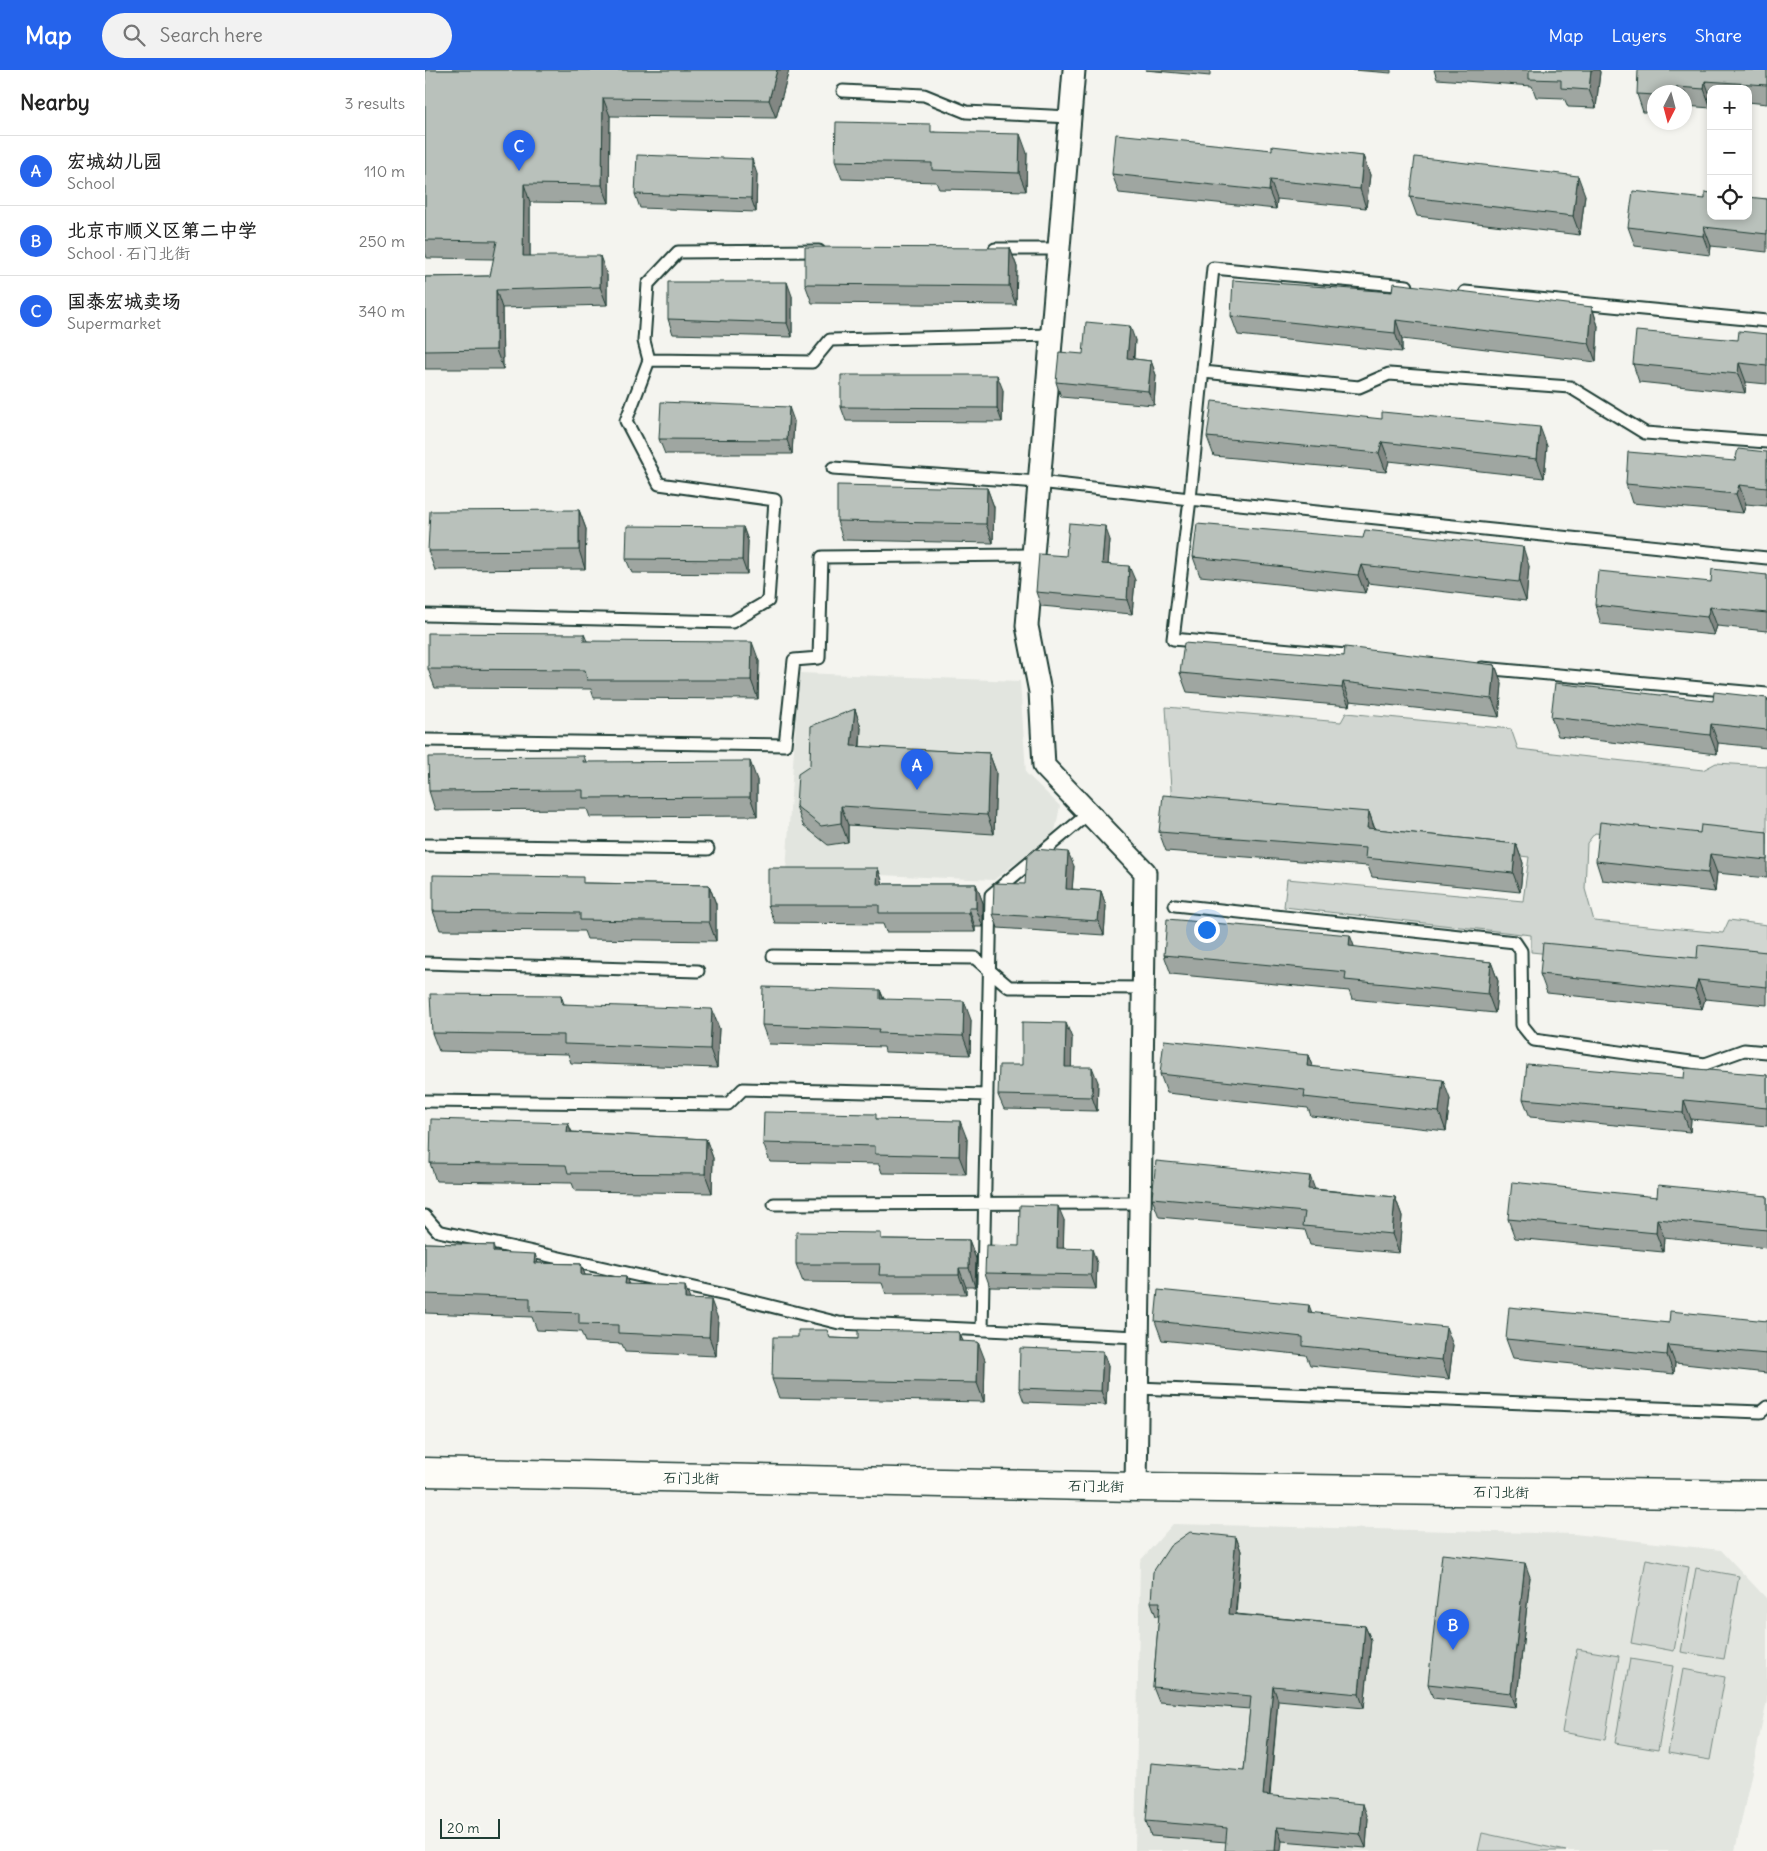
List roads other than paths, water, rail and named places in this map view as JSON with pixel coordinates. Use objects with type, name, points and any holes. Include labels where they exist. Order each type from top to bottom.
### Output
[{"type":"street","points":[[1074,70],[1027,626],[1040,692],[1044,766],[1145,872],[1136,1487]]},
{"type":"street","name":"石门北街","points":[[425,1472],[1136,1487],[1767,1495]]},
{"type":"lane","points":[[843,91],[924,95],[966,112],[1070,117]]},
{"type":"lane","points":[[981,249],[1059,249]]},
{"type":"lane","points":[[425,615],[732,622],[768,601],[775,500],[659,484],[626,420],[649,360],[644,341],[648,284],[678,252],[834,251]]},
{"type":"lane","points":[[1371,657],[1173,639],[1190,499],[1213,268],[1421,288]]},
{"type":"lane","points":[[1450,291],[1767,321]]},
{"type":"lane","points":[[649,360],[812,362],[830,340],[1051,335]]},
{"type":"lane","points":[[1203,372],[1359,387],[1389,374],[1570,386],[1645,434],[1767,442]]},
{"type":"lane","points":[[833,468],[1039,482],[1767,558]]},
{"type":"lane","points":[[425,740],[785,745],[794,660],[819,658],[823,557],[1033,555]]},
{"type":"lane","points":[[1470,666],[1767,694]]},
{"type":"lane","points":[[982,1330],[991,896],[1089,813]]},
{"type":"lane","points":[[425,845],[708,849]]},
{"type":"lane","points":[[1175,905],[1515,942],[1521,951],[1522,1025],[1534,1040],[1705,1064],[1744,1050],[1767,1052]]},
{"type":"lane","points":[[773,956],[975,958],[1009,988],[1143,988]]},
{"type":"lane","points":[[425,963],[698,971]]},
{"type":"lane","points":[[425,1101],[728,1104],[743,1089],[987,1095]]},
{"type":"lane","points":[[774,1204],[1140,1203]]},
{"type":"lane","points":[[425,1216],[438,1231],[730,1296],[839,1323],[1138,1337]]},
{"type":"lane","points":[[1137,1388],[1761,1412],[1767,1407]]},
{"type":"place","name":"国泰宏城卖场","points":[[519,171]]},
{"type":"place","name":"宏城幼儿园","points":[[917,790]]},
{"type":"place","name":"北京市顺义区第二中学","points":[[1453,1650]]}]
